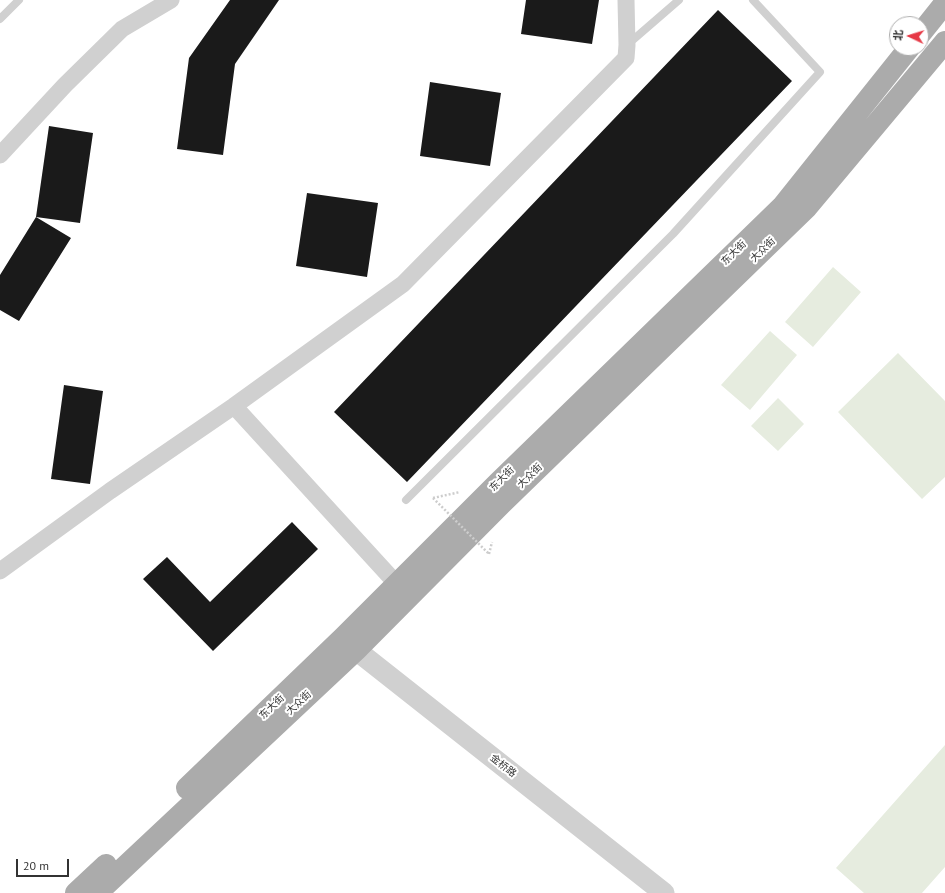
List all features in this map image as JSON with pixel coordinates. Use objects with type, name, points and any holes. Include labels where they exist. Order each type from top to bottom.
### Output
[{"type":"main road","points":[[929,23],[945,2]]},
{"type":"main road","name":"大众街","points":[[403,591],[507,499],[807,207],[945,42]]},
{"type":"main road","name":"东大街","points":[[76,893],[350,643],[403,591],[505,476],[782,207],[903,56]]},
{"type":"main road","name":"大众街","points":[[97,893],[350,643]]},
{"type":"street","points":[[0,155],[65,85],[122,29],[171,0]]},
{"type":"street","points":[[0,571],[110,491],[234,406],[403,284],[626,58],[626,0]]},
{"type":"street","points":[[234,406],[403,591]]},
{"type":"street","name":"金桥路","points":[[350,643],[664,893]]},
{"type":"lane","points":[[0,19],[19,0]]},
{"type":"lane","points":[[626,45],[679,0]]},
{"type":"lane","points":[[406,500],[673,234],[820,72],[753,0]]},
{"type":"path","points":[[433,498],[489,554]]},
{"type":"shaded area","points":[[833,267],[861,292],[813,347],[785,322]]},
{"type":"shaded area","points":[[770,331],[797,355],[750,410],[721,385]]},
{"type":"shaded area","points":[[898,353],[945,401],[945,477],[922,499],[838,412]]},
{"type":"shaded area","points":[[778,398],[804,424],[778,451],[751,426]]},
{"type":"shaded area","points":[[945,745],[945,867],[922,893],[864,893],[836,868]]},
{"type":"building","points":[[230,0],[279,0],[235,64],[223,155],[177,149],[189,58]]},
{"type":"building","points":[[526,0],[599,0],[592,44],[521,34]]},
{"type":"building","points":[[718,10],[792,81],[407,482],[334,412]]},
{"type":"building","points":[[430,82],[501,93],[490,166],[420,156]]},
{"type":"building","points":[[49,126],[93,133],[80,223],[36,217]]},
{"type":"building","points":[[307,193],[378,203],[367,277],[296,266]]},
{"type":"building","points":[[36,217],[71,238],[19,321],[0,310],[0,275]]},
{"type":"building","points":[[64,385],[103,391],[90,484],[51,479]]},
{"type":"building","points":[[292,522],[318,549],[213,651],[143,579],[167,557],[210,602]]}]
